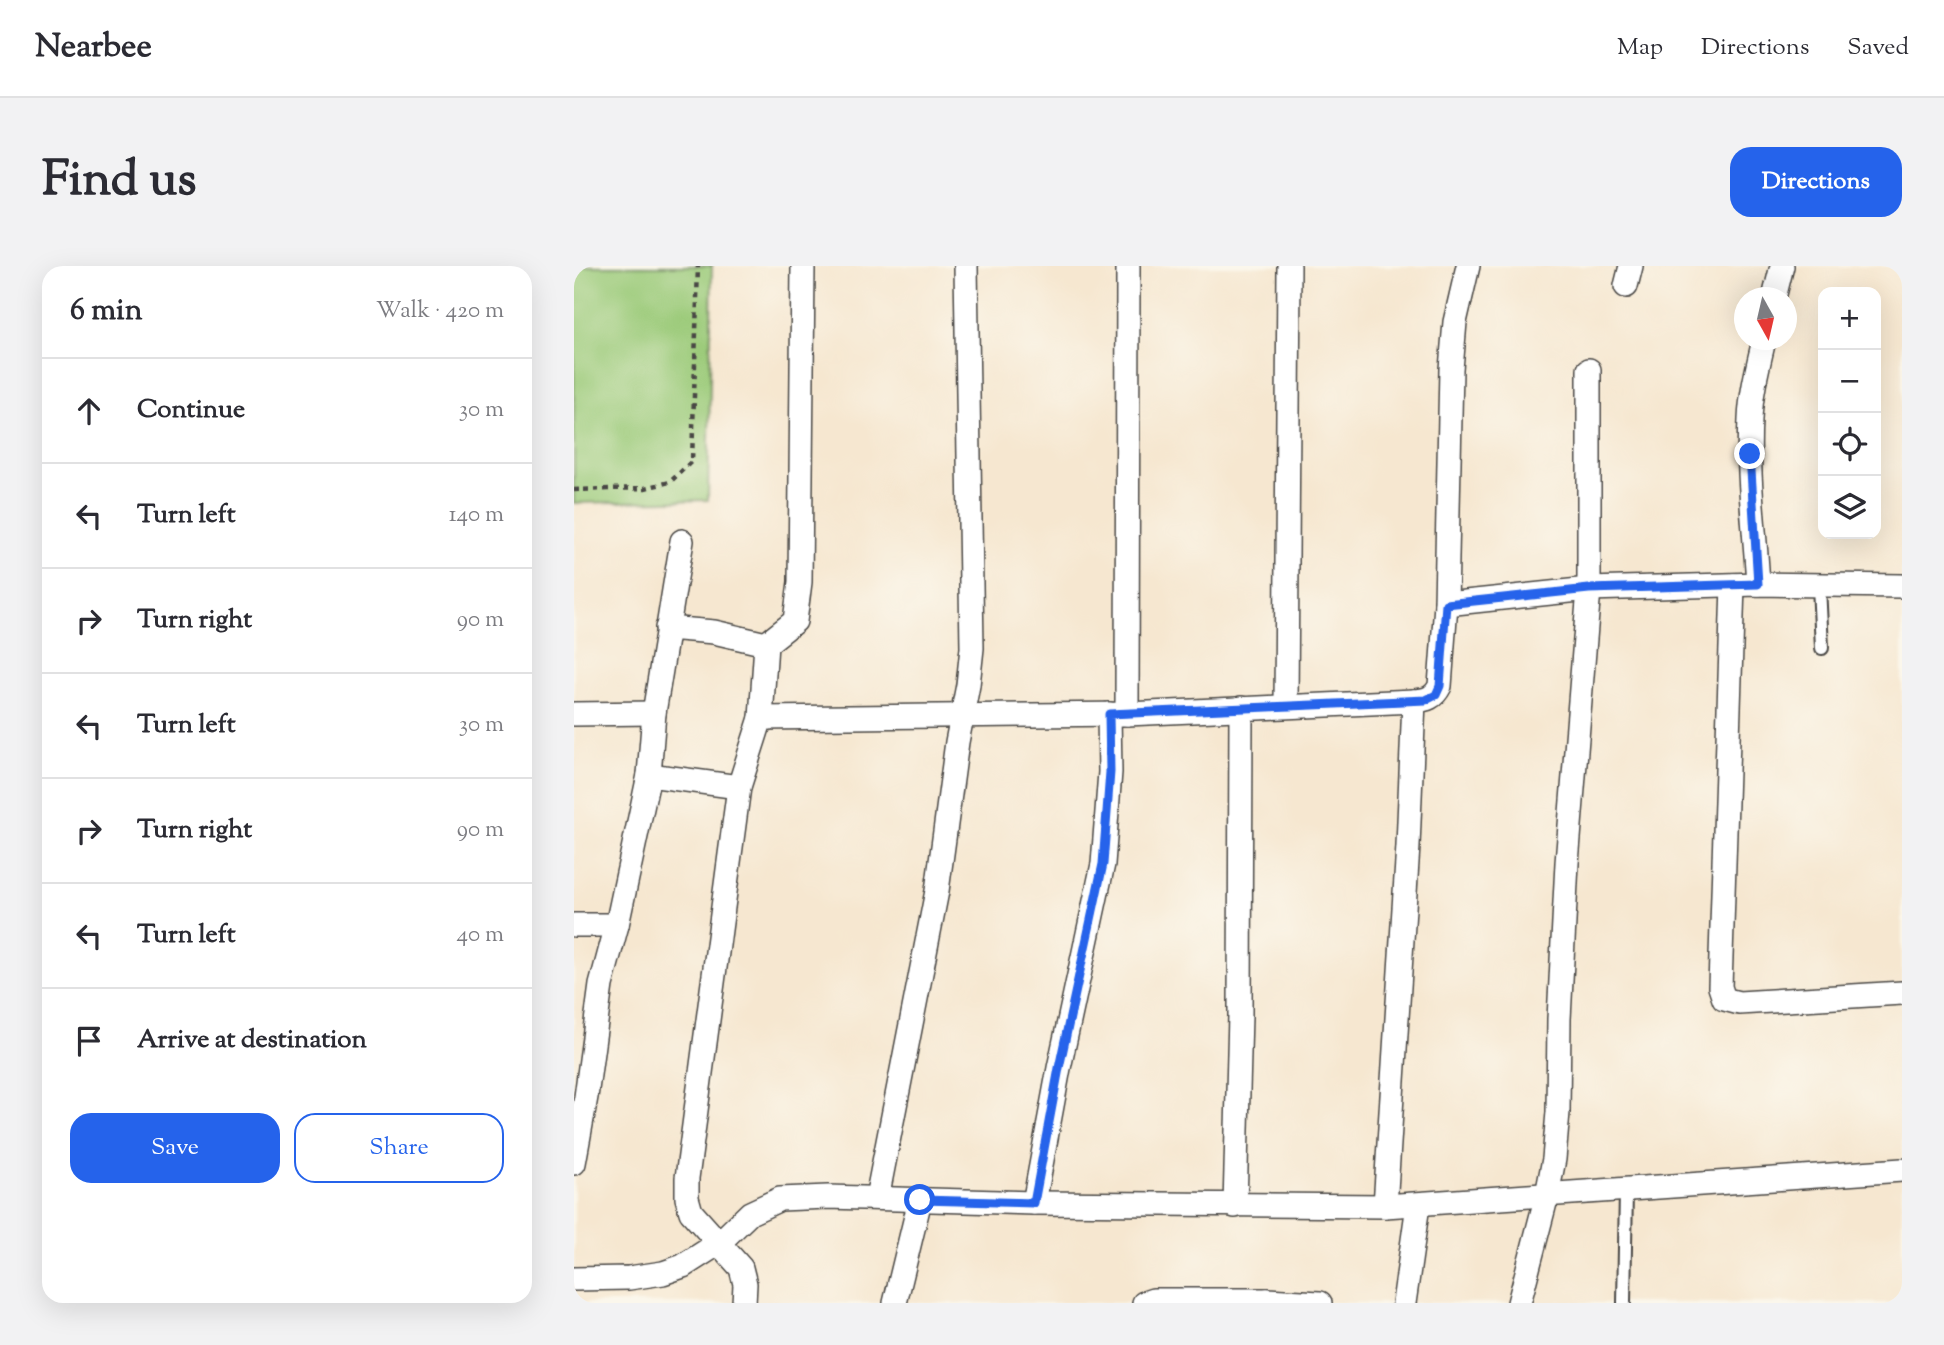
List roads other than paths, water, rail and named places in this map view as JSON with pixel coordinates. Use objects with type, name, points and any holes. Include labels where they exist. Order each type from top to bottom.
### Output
[{"type":"street","points":[[744,1303],[746,1284],[741,1268],[691,1212],[687,1198],[687,1178],[739,787],[761,718],[766,644],[795,621],[800,582],[803,266]]},
{"type":"street","points":[[877,1198],[937,891],[972,648],[966,266]]},
{"type":"street","points":[[1034,1203],[1059,1068],[1103,864],[1110,772],[1118,714],[1128,266]]},
{"type":"street","points":[[1286,706],[1289,266]]},
{"type":"street","points":[[761,718],[962,718],[1118,714],[1414,701],[1426,700],[1436,695],[1440,686],[1446,604],[1451,369],[1455,322],[1468,266]]},
{"type":"street","points":[[1777,287],[1782,266]]},
{"type":"street","points":[[1758,584],[1750,419],[1762,350]]},
{"type":"street","points":[[1519,1303],[1547,1195],[1554,1159],[1558,1112],[1559,1019],[1567,863],[1589,589],[1588,370]]},
{"type":"street","points":[[574,1163],[580,1097],[601,985],[617,925],[649,775],[654,713],[682,541]]},
{"type":"street","points":[[1446,604],[1589,589],[1758,584],[1902,586]]},
{"type":"street","points":[[1733,585],[1720,987],[1724,999],[1739,1003],[1902,993]]},
{"type":"street","points":[[667,628],[714,632],[766,644]]},
{"type":"street","points":[[1385,1206],[1408,846],[1414,701]]},
{"type":"street","points":[[1235,1206],[1240,1015],[1241,708]]},
{"type":"street","points":[[574,714],[654,713]]},
{"type":"street","points":[[649,775],[739,787]]},
{"type":"street","points":[[574,925],[617,925]]},
{"type":"street","points":[[574,1279],[629,1278],[663,1273],[683,1266],[719,1243],[750,1213],[780,1199],[828,1197],[1034,1203],[1385,1206],[1902,1170]]},
{"type":"street","points":[[895,1303],[920,1200]]},
{"type":"street","points":[[1404,1303],[1419,1205]]},
{"type":"street","points":[[1144,1303],[1153,1300],[1320,1303]]},
{"type":"lane","points":[[1819,586],[1822,648]]},
{"type":"lane","points":[[1624,1303],[1626,1191]]}]
